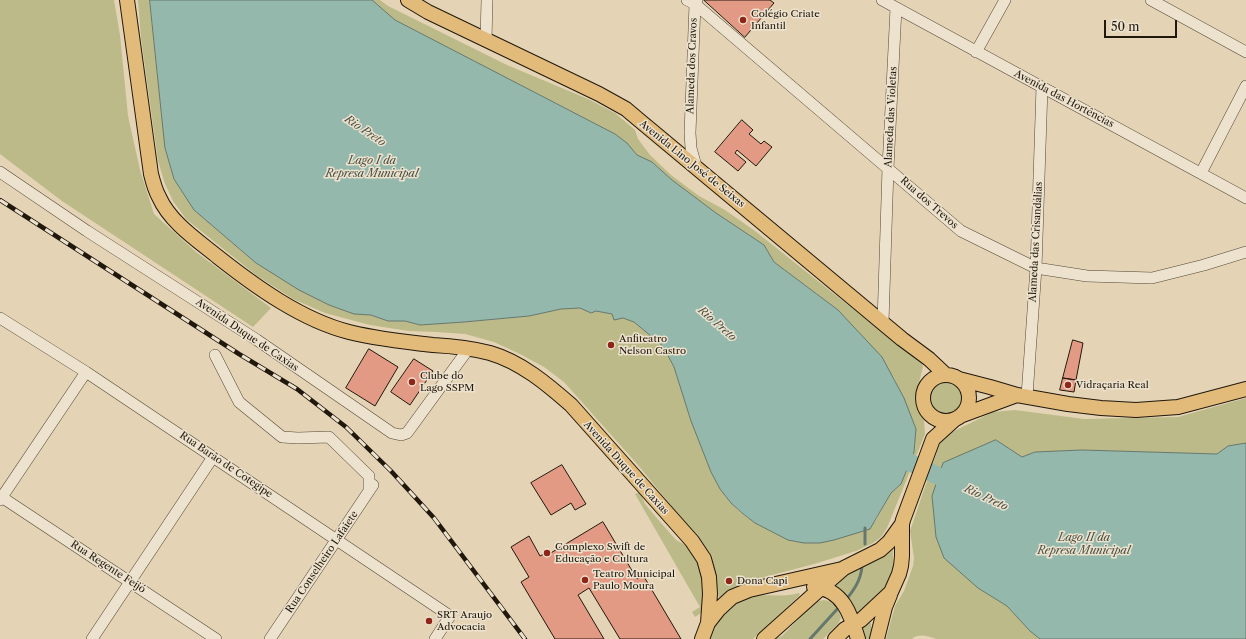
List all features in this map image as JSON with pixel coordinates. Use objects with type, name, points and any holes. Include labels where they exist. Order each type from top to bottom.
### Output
[{"type":"main road","name":"Avenida Duque de Caxias","points":[[127,0],[151,174],[159,197],[172,217],[224,262],[289,306],[318,321],[347,332],[380,339],[470,348],[491,354],[530,372],[552,388],[571,405],[692,541],[704,559],[709,577],[710,594],[708,623],[702,639]]},
{"type":"main road","name":"Avenida Lino José de Seixas","points":[[408,0],[428,12],[626,109],[902,339],[929,359],[946,375]]},
{"type":"main road","points":[[932,441],[923,399],[924,391],[927,385],[939,376],[953,376],[959,379],[990,386],[1022,396],[1101,408],[1136,410],[1178,407],[1246,389]]},
{"type":"main road","points":[[764,639],[844,568],[880,550],[889,542],[902,524],[932,441],[965,411],[968,405],[968,390],[959,379]]},
{"type":"main road","points":[[925,406],[933,417],[947,421],[1022,396]]},
{"type":"main road","points":[[877,639],[884,613],[899,574],[902,561],[902,524]]},
{"type":"main road","points":[[708,623],[719,609],[732,597],[749,590],[844,568]]},
{"type":"main road","points":[[766,586],[820,588],[829,591],[843,602],[858,639]]},
{"type":"main road","points":[[835,639],[845,629],[861,620],[892,592]]},
{"type":"street","points":[[486,40],[487,0]]},
{"type":"street","name":"Avenida das Hortências","points":[[882,0],[1246,198]]},
{"type":"street","points":[[976,52],[1006,0]]},
{"type":"street","points":[[1152,0],[1246,52]]},
{"type":"street","name":"Alameda dos Cravos","points":[[693,1],[690,132],[691,148],[696,166]]},
{"type":"street","name":"Rua dos Trevos","points":[[693,1],[961,230],[1036,268],[1087,276],[1152,278],[1204,265],[1246,252]]},
{"type":"street","name":"Alameda das Violetas","points":[[883,322],[888,168],[896,8]]},
{"type":"street","points":[[1201,173],[1246,86]]},
{"type":"street","name":"Alameda das Crisandálias","points":[[1022,396],[1036,268],[1042,87]]},
{"type":"street","points":[[674,148],[682,145],[690,132]]},
{"type":"street","name":"Avenida Duque de Caxias","points":[[0,172],[87,231],[257,340],[392,433],[401,435],[407,433],[470,348]]},
{"type":"street","name":"Rua Barão de Cotegipe","points":[[0,318],[86,372],[213,456],[450,616],[435,639]]},
{"type":"street","name":"Rua Conselheiro Lafaiete","points":[[215,355],[239,402],[282,437],[329,437],[369,476],[371,487],[270,639]]},
{"type":"street","points":[[1,498],[86,372]]},
{"type":"street","points":[[92,639],[213,456]]},
{"type":"street","name":"Rua Regente Feijó","points":[[1,498],[130,581],[216,639]]},
{"type":"shaded area","points":[[0,0],[114,0],[120,35],[128,116],[140,170],[154,214],[196,252],[271,308],[253,327],[62,201],[0,154]]},
{"type":"shaded area","points":[[138,0],[150,0],[165,148],[174,179],[194,210],[256,263],[329,305],[354,314],[371,315],[388,321],[405,321],[420,325],[529,316],[561,309],[580,308],[591,313],[596,311],[612,314],[634,322],[663,346],[674,367],[691,421],[711,472],[720,489],[741,513],[755,523],[788,540],[804,543],[875,522],[891,493],[901,484],[914,452],[916,429],[894,378],[838,310],[774,262],[764,245],[716,213],[672,180],[652,162],[637,155],[627,143],[615,134],[395,20],[372,0],[380,0],[388,6],[507,65],[588,99],[615,113],[635,130],[638,139],[650,155],[671,175],[699,196],[725,210],[755,231],[922,364],[923,367],[917,390],[917,400],[924,421],[925,434],[887,528],[881,537],[873,543],[856,551],[757,579],[719,599],[712,556],[638,465],[564,382],[544,367],[494,342],[465,334],[409,331],[370,325],[325,313],[293,299],[256,275],[186,219],[173,201],[165,184],[158,161],[141,38]]},
{"type":"shaded area","points":[[950,380],[959,385],[963,391],[963,405],[959,411],[950,416],[942,416],[933,411],[929,405],[928,394],[933,385],[939,381]]},
{"type":"shaded area","points":[[1246,398],[1246,443],[1228,446],[1218,454],[1082,450],[1035,452],[1022,457],[996,440],[978,588],[1007,606],[1030,631],[1040,639],[936,639],[926,636],[917,636],[912,639],[886,639],[895,606],[904,591],[913,566],[914,558],[910,531],[940,443],[948,434],[993,412],[1015,410],[1084,419],[1178,417]]},
{"type":"shaded area","points":[[640,492],[645,504],[661,523],[676,540],[691,548],[694,554],[704,583],[704,611],[695,617],[692,612],[700,607],[635,494]]},
{"type":"shaded area","points":[[893,544],[893,569],[888,587],[857,616],[851,603],[835,586],[854,568],[881,558]]},
{"type":"shaded area","points":[[799,593],[800,595],[753,639],[709,639],[722,617],[741,599],[758,595],[784,595]]},
{"type":"shaded area","points":[[824,600],[831,602],[836,606],[841,618],[838,624],[823,639],[775,639],[782,636],[813,604]]},
{"type":"shaded area","points":[[869,622],[871,623],[871,639],[863,639],[861,628]]},
{"type":"water","name":"Lago I da Represa Municipal","points":[[150,0],[372,0],[395,20],[615,134],[627,143],[637,155],[652,162],[672,180],[716,213],[764,245],[774,262],[838,310],[882,357],[904,398],[916,429],[914,452],[901,484],[891,493],[870,529],[820,543],[804,543],[788,540],[755,523],[731,503],[720,489],[711,472],[691,421],[674,367],[663,346],[634,322],[623,318],[614,320],[612,314],[596,311],[591,313],[580,308],[561,309],[529,316],[420,325],[405,321],[388,321],[371,315],[354,314],[329,305],[299,290],[256,263],[194,210],[174,179],[165,148]]},
{"type":"water","name":"Lago II da Represa Municipal","points":[[996,440],[1022,457],[1035,452],[1082,450],[1217,454],[1228,446],[1246,443],[1246,639],[1040,639],[1030,631],[1007,606],[978,588],[944,558],[936,537],[932,496],[943,463]]},
{"type":"building","name":"Colégio Criate Infantil","points":[[704,0],[770,0],[774,3],[745,37]]},
{"type":"building","points":[[742,120],[753,130],[749,134],[761,144],[764,141],[772,147],[756,166],[737,150],[735,153],[746,162],[738,171],[715,152]]},
{"type":"building","points":[[1073,340],[1083,343],[1076,380],[1063,378]]},
{"type":"building","points":[[369,349],[398,367],[375,406],[346,388]]},
{"type":"building","name":"Clube do Lago SSPM","points":[[414,359],[433,371],[410,405],[391,392]]},
{"type":"building","name":"Vidraçaria Real","points":[[1063,378],[1076,380],[1074,392],[1060,390]]},
{"type":"building","points":[[562,465],[586,504],[575,510],[571,503],[551,515],[531,483]]},
{"type":"building","name":"Teatro Municipal Paulo Moura","points":[[603,522],[637,579],[643,575],[681,639],[620,639],[589,588],[578,595],[604,639],[555,639],[521,582],[529,577],[511,547],[529,536],[540,556],[544,554],[545,556]]},
{"type":"waterway","name":"Rio Preto","points":[[888,452],[961,487]]},
{"type":"waterway","points":[[865,528],[865,544]]},
{"type":"waterway","points":[[845,601],[856,585],[862,566]]},
{"type":"waterway","points":[[810,639],[840,606]]},
{"type":"railway","points":[[0,200],[239,354],[297,389],[346,427],[391,471],[434,518],[525,639]]},
{"type":"place","name":"Colégio Criate Infantil","points":[[743,20]]},
{"type":"place","name":"Anfiteatro Nelson Castro","points":[[611,345]]},
{"type":"place","name":"Clube do Lago SSPM","points":[[412,382]]},
{"type":"place","name":"Vidraçaria Real","points":[[1068,385]]},
{"type":"place","name":"Complexo Swift de Educação e Cultura","points":[[547,553]]},
{"type":"place","name":"Teatro Municipal Paulo Moura","points":[[585,580]]},
{"type":"place","name":"Dona Capi","points":[[729,581]]},
{"type":"place","name":"SRT Araujo Advocacia","points":[[429,621]]}]
